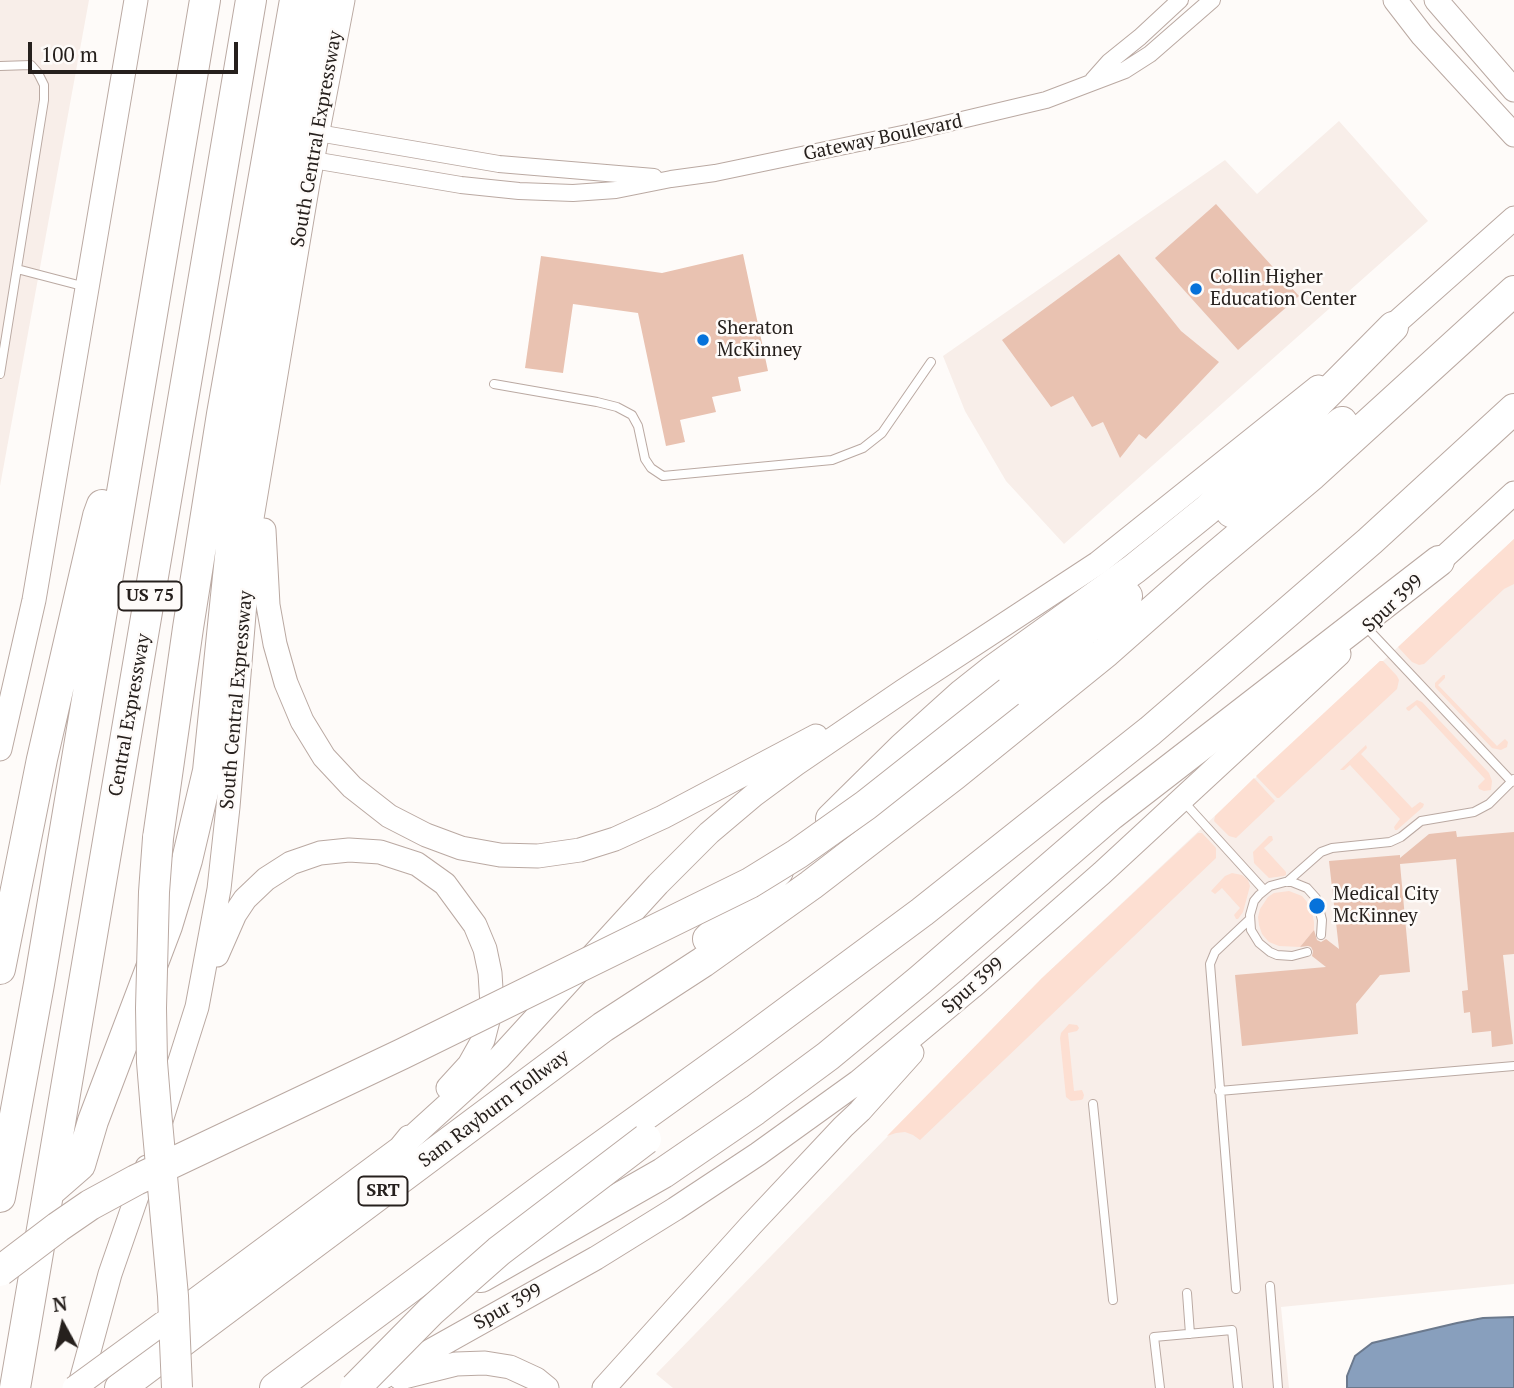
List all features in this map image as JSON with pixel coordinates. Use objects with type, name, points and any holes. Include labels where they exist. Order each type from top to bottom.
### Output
[{"type":"highway","name":"US 75","points":[[0,1197],[39,984],[205,0]]},
{"type":"highway","name":"Central Expressway","points":[[15,1388],[251,0]]},
{"type":"highway","points":[[177,1388],[173,1296],[152,1062],[154,891],[158,838],[222,414],[295,0]]},
{"type":"highway","points":[[49,1192],[80,1165],[93,1121],[167,926],[187,860],[208,771],[241,463],[271,266],[302,95],[323,0]]},
{"type":"highway","points":[[0,1271],[90,1205],[136,1180],[402,1054],[750,883],[797,854],[866,805],[1443,342],[1505,298]]},
{"type":"highway","name":"Sam Rayburn Tollway","points":[[120,1388],[603,1027],[703,962],[885,828],[1106,652],[1312,475],[1505,298]]},
{"type":"highway","points":[[603,1027],[725,924],[903,748],[963,694],[1134,569],[1207,510],[1269,452],[1393,327]]},
{"type":"highway","points":[[276,1388],[545,1187],[911,920],[1150,731],[1370,541],[1514,409]]},
{"type":"highway","points":[[0,969],[42,759],[98,516],[132,430]]},
{"type":"highway","points":[[276,1388],[334,1359],[590,1216],[663,1173],[755,1110],[828,1056],[920,980],[1111,815],[1439,561]]},
{"type":"highway","points":[[362,1388],[431,1311],[499,1251],[646,1139],[851,990],[1026,851],[1090,798],[1150,731]]},
{"type":"main road","points":[[0,749],[7,686],[34,600],[136,0]]},
{"type":"main road","name":"South Central Expressway","points":[[76,1388],[110,1274],[197,1007],[219,890],[252,518],[343,0]]},
{"type":"main road","points":[[1395,0],[1422,35],[1514,135]]},
{"type":"main road","points":[[1436,0],[1514,90]]},
{"type":"main road","points":[[76,1388],[400,1148],[499,1058],[658,884],[709,833],[775,780],[903,691],[1098,563],[1393,327],[1514,218]]},
{"type":"main road","points":[[1483,245],[1514,238]]},
{"type":"main road","points":[[261,461],[267,493],[263,535],[268,605],[286,683],[302,721],[324,757],[361,794],[389,816],[426,835],[461,848],[500,855],[538,856],[580,850],[615,839],[663,817],[903,691]]},
{"type":"main road","name":"Spur 399","points":[[362,1388],[596,1258],[719,1180],[858,1082],[1102,873],[1514,493]]},
{"type":"main road","points":[[197,1007],[235,914],[245,899],[266,878],[291,863],[320,853],[349,850],[380,852],[417,864],[444,884],[475,925],[485,949],[492,1005],[482,1040],[469,1065],[400,1148]]},
{"type":"main road","points":[[604,1388],[769,1205],[860,1111],[972,987]]},
{"type":"main road","points":[[362,1388],[456,1364],[485,1363],[510,1367],[536,1379],[547,1388]]},
{"type":"street","name":"Gateway Boulevard","points":[[1092,81],[1108,62],[1180,0]]},
{"type":"street","name":"Gateway Boulevard","points":[[313,160],[461,185],[519,191],[616,190],[715,173],[988,115],[1081,88],[1092,81],[1125,70],[1150,54],[1212,0]]},
{"type":"street","name":"Gateway Boulevard","points":[[318,133],[499,164],[671,179]]},
{"type":"lane","points":[[0,66],[31,65],[44,85],[44,100],[0,374]]},
{"type":"lane","points":[[17,269],[88,287]]},
{"type":"lane","points":[[0,308],[11,310]]},
{"type":"lane","points":[[494,384],[597,402],[617,407],[632,415],[638,426],[645,459],[651,468],[663,476],[832,460],[863,448],[882,433],[931,362]]},
{"type":"lane","points":[[1287,882],[1326,849],[1391,842],[1421,821],[1474,812],[1489,804],[1513,781],[1367,628]]},
{"type":"lane","points":[[1182,799],[1264,890]]},
{"type":"lane","points":[[1307,952],[1285,956],[1270,952],[1259,943],[1251,930],[1250,919],[1254,901],[1264,890],[1278,883],[1287,882],[1307,888],[1316,898],[1322,920],[1321,936]]},
{"type":"lane","points":[[1236,1289],[1210,964],[1215,952],[1250,919]]},
{"type":"lane","points":[[1219,1091],[1514,1066]]},
{"type":"lane","points":[[1093,1104],[1113,1300]]},
{"type":"lane","points":[[1270,1286],[1278,1388]]},
{"type":"lane","points":[[1187,1293],[1190,1334]]},
{"type":"lane","points":[[1160,1388],[1154,1337],[1232,1330],[1238,1388]]},
{"type":"shaded area","points":[[0,0],[89,0],[0,486]]},
{"type":"shaded area","name":"Collin Higher Education Center","points":[[1339,121],[1428,221],[1064,544],[1006,481],[965,411],[943,356],[1225,160],[1257,194]]},
{"type":"shaded area","name":"Medical City McKinney","points":[[1514,539],[1514,1284],[1281,1307],[1289,1388],[673,1388],[656,1374],[1042,978]]},
{"type":"shaded area","points":[[1514,539],[1514,584],[1504,589],[1424,664],[1412,662],[1398,647]]},
{"type":"shaded area","points":[[1380,661],[1397,676],[1397,689],[1277,798],[1256,776]]},
{"type":"shaded area","points":[[1443,675],[1445,678],[1438,685],[1497,746],[1505,739],[1508,742],[1507,747],[1501,750],[1492,748],[1435,687],[1435,683]]},
{"type":"shaded area","points":[[1417,700],[1422,702],[1489,773],[1491,790],[1479,789],[1478,786],[1485,779],[1416,705],[1407,710],[1406,708]]},
{"type":"shaded area","points":[[1366,745],[1367,748],[1361,754],[1412,808],[1420,802],[1424,804],[1397,830],[1394,827],[1400,819],[1350,765],[1340,770]]},
{"type":"shaded area","points":[[1254,778],[1275,801],[1236,838],[1229,836],[1214,821],[1215,816]]},
{"type":"shaded area","points":[[1198,833],[1202,833],[1216,848],[1216,858],[920,1140],[905,1132],[887,1136],[1042,978]]},
{"type":"shaded area","points":[[1272,836],[1273,840],[1264,848],[1286,872],[1284,876],[1269,878],[1254,863],[1253,852]]},
{"type":"shaded area","points":[[1232,873],[1242,875],[1250,886],[1243,912],[1238,919],[1234,915],[1240,908],[1222,888],[1215,894],[1211,891],[1225,876]]},
{"type":"shaded area","points":[[1289,891],[1302,896],[1307,902],[1314,922],[1314,930],[1300,947],[1279,946],[1269,942],[1259,925],[1260,909],[1268,897],[1274,893]]},
{"type":"shaded area","points":[[1069,1024],[1079,1028],[1068,1033],[1074,1091],[1082,1090],[1084,1095],[1081,1100],[1071,1101],[1066,1097],[1060,1038]]},
{"type":"water","points":[[1514,1317],[1514,1388],[1347,1388],[1347,1376],[1355,1356],[1372,1343],[1483,1318]]},
{"type":"building","points":[[1216,204],[1299,296],[1238,350],[1155,258]]},
{"type":"building","name":"Sheraton McKinney","points":[[743,254],[768,371],[738,377],[741,391],[712,397],[716,412],[680,420],[685,442],[666,446],[638,313],[573,304],[563,373],[525,368],[541,256],[662,273]]},
{"type":"building","points":[[1119,254],[1181,331],[1219,362],[1146,439],[1139,434],[1120,458],[1103,422],[1092,427],[1073,396],[1051,407],[1002,340]]},
{"type":"building","points":[[1456,831],[1457,837],[1514,832],[1514,954],[1503,955],[1513,1044],[1492,1047],[1491,1031],[1472,1033],[1470,1012],[1464,1013],[1462,991],[1468,990],[1456,859],[1400,864],[1410,972],[1380,975],[1356,1004],[1358,1034],[1242,1046],[1235,975],[1326,967],[1312,956],[1311,947],[1300,947],[1314,930],[1317,940],[1321,942],[1326,939],[1339,949],[1329,861],[1400,855],[1400,858],[1429,834]]},
{"type":"place","name":"Collin Higher Education Center","points":[[1196,289]]},
{"type":"place","name":"Sheraton McKinney","points":[[703,340]]},
{"type":"place","name":"Medical City McKinney","points":[[1317,906]]}]
